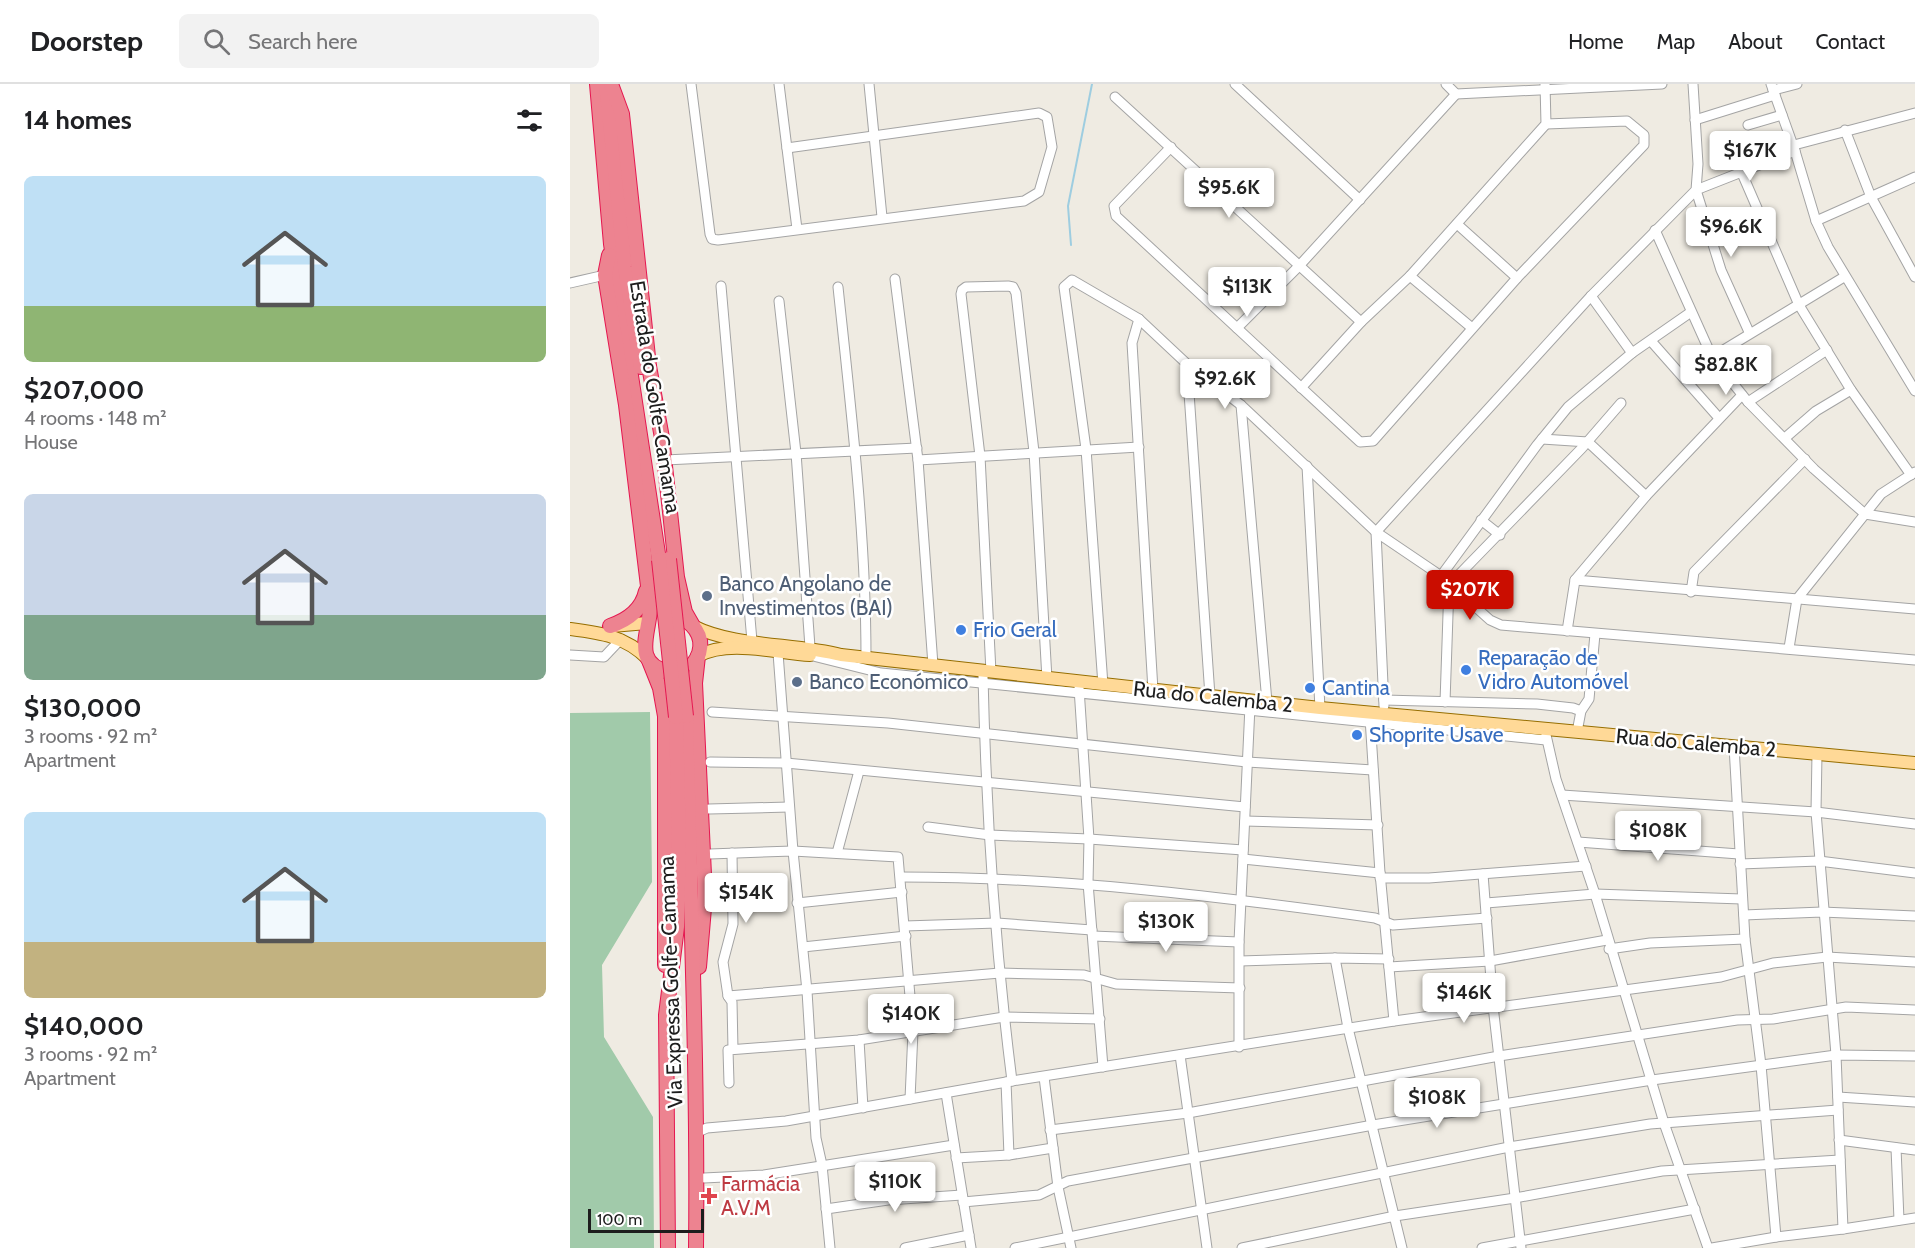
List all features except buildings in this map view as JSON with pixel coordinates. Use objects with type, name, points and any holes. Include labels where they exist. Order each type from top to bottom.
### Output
[{"type":"highway","name":"Estrada do Golfe-Camama","points":[[597,84],[611,244],[664,559]]},
{"type":"highway","name":"Estrada do Golfe-Camama","points":[[606,84],[625,267],[657,458],[664,559],[681,716]]},
{"type":"highway","points":[[611,84],[622,114],[649,366],[665,460],[681,596],[700,639],[695,683],[705,896],[695,1014]]},
{"type":"highway","points":[[611,244],[601,276],[626,405],[648,586],[650,609],[645,645],[660,688],[665,716],[666,1015]]},
{"type":"highway","points":[[610,626],[622,622],[636,612],[642,604],[648,586]]},
{"type":"highway","points":[[647,623],[670,617],[693,626]]},
{"type":"highway","points":[[648,659],[656,668],[675,672],[693,664],[698,656]]},
{"type":"highway","name":"Via Expressa Golfe-Camama","points":[[681,716],[700,1129],[696,1248]]},
{"type":"highway","name":"Via Expressa Golfe-Camama","points":[[668,1248],[666,1015],[676,927],[681,716]]},
{"type":"main road","points":[[570,622],[610,626],[647,623]]},
{"type":"main road","points":[[693,626],[718,636],[809,651]]},
{"type":"main road","points":[[570,629],[621,639],[648,659]]},
{"type":"main road","points":[[698,656],[706,652],[736,649],[778,653],[809,651]]},
{"type":"main road","name":"Rua do Calemba 2","points":[[809,651],[933,665],[986,675],[1047,679],[1079,688],[1103,685],[1153,690],[1210,696],[1250,706],[1267,702],[1320,708],[1370,718],[1384,714],[1466,722],[1546,735],[1576,732],[1817,754],[1915,760]]},
{"type":"street","points":[[692,84],[712,239],[1032,198],[1039,192],[1052,147],[1047,117],[1039,113],[787,148]]},
{"type":"street","points":[[779,84],[797,229]]},
{"type":"street","points":[[869,84],[882,217]]},
{"type":"street","points":[[1235,84],[1360,200]]},
{"type":"street","points":[[1446,84],[1456,94]]},
{"type":"street","points":[[1237,328],[1299,266],[1456,94],[1545,87],[1662,84]]},
{"type":"street","points":[[1693,84],[1698,164],[1696,190],[1721,270],[1749,332]]},
{"type":"street","points":[[1695,120],[1773,90],[1797,84]]},
{"type":"street","points":[[1301,388],[1361,322],[1410,276],[1546,124],[1545,87]]},
{"type":"street","points":[[1773,90],[1795,148],[1816,221],[1844,277],[1915,391]]},
{"type":"street","points":[[1115,97],[1361,322]]},
{"type":"street","points":[[1384,714],[1376,532],[1592,296],[1696,190],[1795,148],[1845,130],[1915,112]]},
{"type":"street","points":[[1748,124],[1782,116]]},
{"type":"street","points":[[1171,147],[1114,206],[1113,211],[1360,442],[1373,441],[1517,278],[1644,145],[1645,140],[1644,135],[1627,122],[1546,124]]},
{"type":"street","points":[[1845,130],[1871,197],[1915,277]]},
{"type":"street","points":[[1741,171],[1799,306],[1851,390],[1913,474],[1881,494],[1797,600],[1789,648]]},
{"type":"street","points":[[1816,221],[1915,177]]},
{"type":"street","points":[[1457,224],[1517,278]]},
{"type":"street","points":[[1655,230],[1712,357],[1745,398],[1805,459],[1865,514],[1915,522]]},
{"type":"street","points":[[570,283],[601,276]]},
{"type":"street","points":[[1410,276],[1472,328]]},
{"type":"street","points":[[1712,357],[1749,332],[1799,306],[1844,277]]},
{"type":"street","points":[[895,279],[917,448],[933,665]]},
{"type":"street","points":[[1103,685],[1086,449],[1064,287],[1072,280],[1139,320],[1187,364],[1241,405],[1376,532],[1441,576],[1490,620],[1501,625],[1915,660]]},
{"type":"street","points":[[721,286],[752,640]]},
{"type":"street","points":[[838,286],[856,451],[866,598],[866,658]]},
{"type":"street","points":[[1009,1155],[1009,1081],[983,734],[986,675],[980,456],[961,294],[966,287],[1008,286],[1013,287],[1016,293],[1034,452],[1047,679]]},
{"type":"street","points":[[1592,296],[1632,353]]},
{"type":"street","points":[[779,301],[796,453],[809,651],[881,673],[986,675],[1079,688],[1546,735],[1562,795],[1595,894],[1622,989],[1653,1080],[1664,1123],[1710,1248],[1915,1218]]},
{"type":"street","points":[[1441,576],[1568,407],[1632,353],[1691,312]]},
{"type":"street","points":[[1139,320],[1132,343],[1153,690]]},
{"type":"street","points":[[1651,341],[1719,418]]},
{"type":"street","points":[[1567,631],[1575,580],[1647,496],[1719,418],[1745,398],[1827,350]]},
{"type":"street","points":[[1187,364],[1210,696]]},
{"type":"street","points":[[1785,438],[1816,411],[1851,390]]},
{"type":"street","points":[[1445,702],[1449,585],[1500,535],[1621,403]]},
{"type":"street","points":[[1241,405],[1267,702]]},
{"type":"street","points":[[1542,439],[1588,441],[1647,496]]},
{"type":"street","points":[[918,460],[1139,447]]},
{"type":"street","points":[[665,460],[917,448]]},
{"type":"street","points":[[1691,592],[1694,572],[1805,459]]},
{"type":"street","points":[[1307,466],[1320,708]]},
{"type":"street","points":[[1481,520],[1500,535]]},
{"type":"street","points":[[1575,580],[1691,592],[1915,609]]},
{"type":"street","points":[[1576,732],[1581,711],[1588,699],[1595,634]]},
{"type":"street","points":[[570,655],[604,657],[621,639]]},
{"type":"street","points":[[778,653],[797,903],[804,947],[814,1115],[822,1165],[830,1248]]},
{"type":"street","points":[[1079,688],[1089,839],[1088,883],[1103,1067]]},
{"type":"street","points":[[1384,700],[1537,704],[1581,711]]},
{"type":"street","points":[[1466,722],[1467,703]]},
{"type":"street","points":[[1239,1047],[1239,942],[1250,706]]},
{"type":"street","points":[[712,712],[888,723],[1247,762],[1373,770]]},
{"type":"street","points":[[1370,718],[1380,875],[1394,1021]]},
{"type":"street","points":[[1734,746],[1745,939],[1761,1065],[1776,1237]]},
{"type":"street","points":[[1817,754],[1816,813],[1822,912],[1836,1055],[1843,1229]]},
{"type":"street","points":[[710,762],[786,763],[1245,807]]},
{"type":"street","points":[[837,853],[859,771]]},
{"type":"street","points":[[1562,795],[1816,813],[1915,824]]},
{"type":"street","points":[[709,808],[789,807]]},
{"type":"street","points":[[1245,821],[1378,825]]},
{"type":"street","points":[[928,827],[990,835],[1089,839],[1243,855],[1380,875],[1429,878],[1586,866]]},
{"type":"street","points":[[1578,842],[1740,859],[1819,861],[1915,873]]},
{"type":"street","points":[[710,854],[793,851],[898,857],[913,1030],[910,1099]]},
{"type":"street","points":[[732,854],[733,924],[723,962],[728,996],[732,1002],[733,1049]]},
{"type":"street","points":[[1483,874],[1493,1006],[1520,1245]]},
{"type":"street","points":[[901,877],[993,877],[1088,883],[1242,899],[1384,920],[1393,925],[1487,918]]},
{"type":"street","points":[[797,903],[902,892]]},
{"type":"street","points":[[1486,903],[1595,894],[1742,899]]},
{"type":"street","points":[[1744,915],[1822,912],[1915,916]]},
{"type":"street","points":[[804,947],[906,931],[997,923],[1093,933],[1239,942]]},
{"type":"street","points":[[1240,961],[1335,958],[1389,963],[1490,961],[1608,944],[1745,939]]},
{"type":"street","points":[[700,1129],[863,1108],[1009,1081],[1493,1006],[1721,977],[1773,963],[1827,957],[1915,962]]},
{"type":"street","points":[[1335,958],[1348,1028],[1402,1248]]},
{"type":"street","points":[[728,996],[1000,973],[1084,975],[1116,984],[1240,988]]},
{"type":"street","points":[[1050,1130],[1188,1113],[1363,1083],[1499,1056],[1737,1020],[1773,1019],[1846,1007],[1915,1010]]},
{"type":"street","points":[[729,1083],[728,1050],[733,1049],[859,1040],[1004,1017],[1100,1019]]},
{"type":"street","points":[[859,1040],[863,1108]]},
{"type":"street","points":[[1180,1055],[1207,1248]]},
{"type":"street","points":[[826,1209],[888,1200],[1039,1195],[1068,1181],[1373,1125],[1653,1080],[1836,1055],[1915,1056]]},
{"type":"street","points":[[1044,1077],[1058,1187],[1071,1248]]},
{"type":"street","points":[[946,1093],[971,1248]]},
{"type":"street","points":[[1838,1097],[1915,1102]]},
{"type":"street","points":[[1015,1248],[1509,1146],[1664,1123],[1838,1110]]},
{"type":"street","points":[[1839,1140],[1915,1150]]},
{"type":"street","points":[[704,1178],[764,1175],[954,1145]]},
{"type":"street","points":[[956,1158],[1009,1155],[1053,1148]]},
{"type":"street","points":[[1896,1148],[1899,1220]]},
{"type":"street","points":[[1242,1248],[1395,1216],[1515,1198],[1662,1171],[1840,1160]]},
{"type":"street","points":[[1482,1248],[1520,1245],[1695,1209]]},
{"type":"street","points":[[905,1248],[969,1235]]},
{"type":"green space","points":[[650,712],[652,882],[602,965],[604,1037],[653,1117],[654,1248],[570,1248],[570,713]]},
{"type":"waterway","points":[[1071,245],[1068,206],[1092,84]]},
{"type":"place","name":"Banco Angolano de Investimentos (BAI)","points":[[707,596]]},
{"type":"place","name":"Frio Geral","points":[[961,630]]},
{"type":"place","name":"Reparação de Vidro Automóvel","points":[[1466,670]]},
{"type":"place","name":"Banco Económico","points":[[797,682]]},
{"type":"place","name":"Cantina","points":[[1310,688]]},
{"type":"place","name":"Shoprite Usave","points":[[1357,735]]},
{"type":"place","name":"Farmácia A.V.M","points":[[709,1196]]}]
